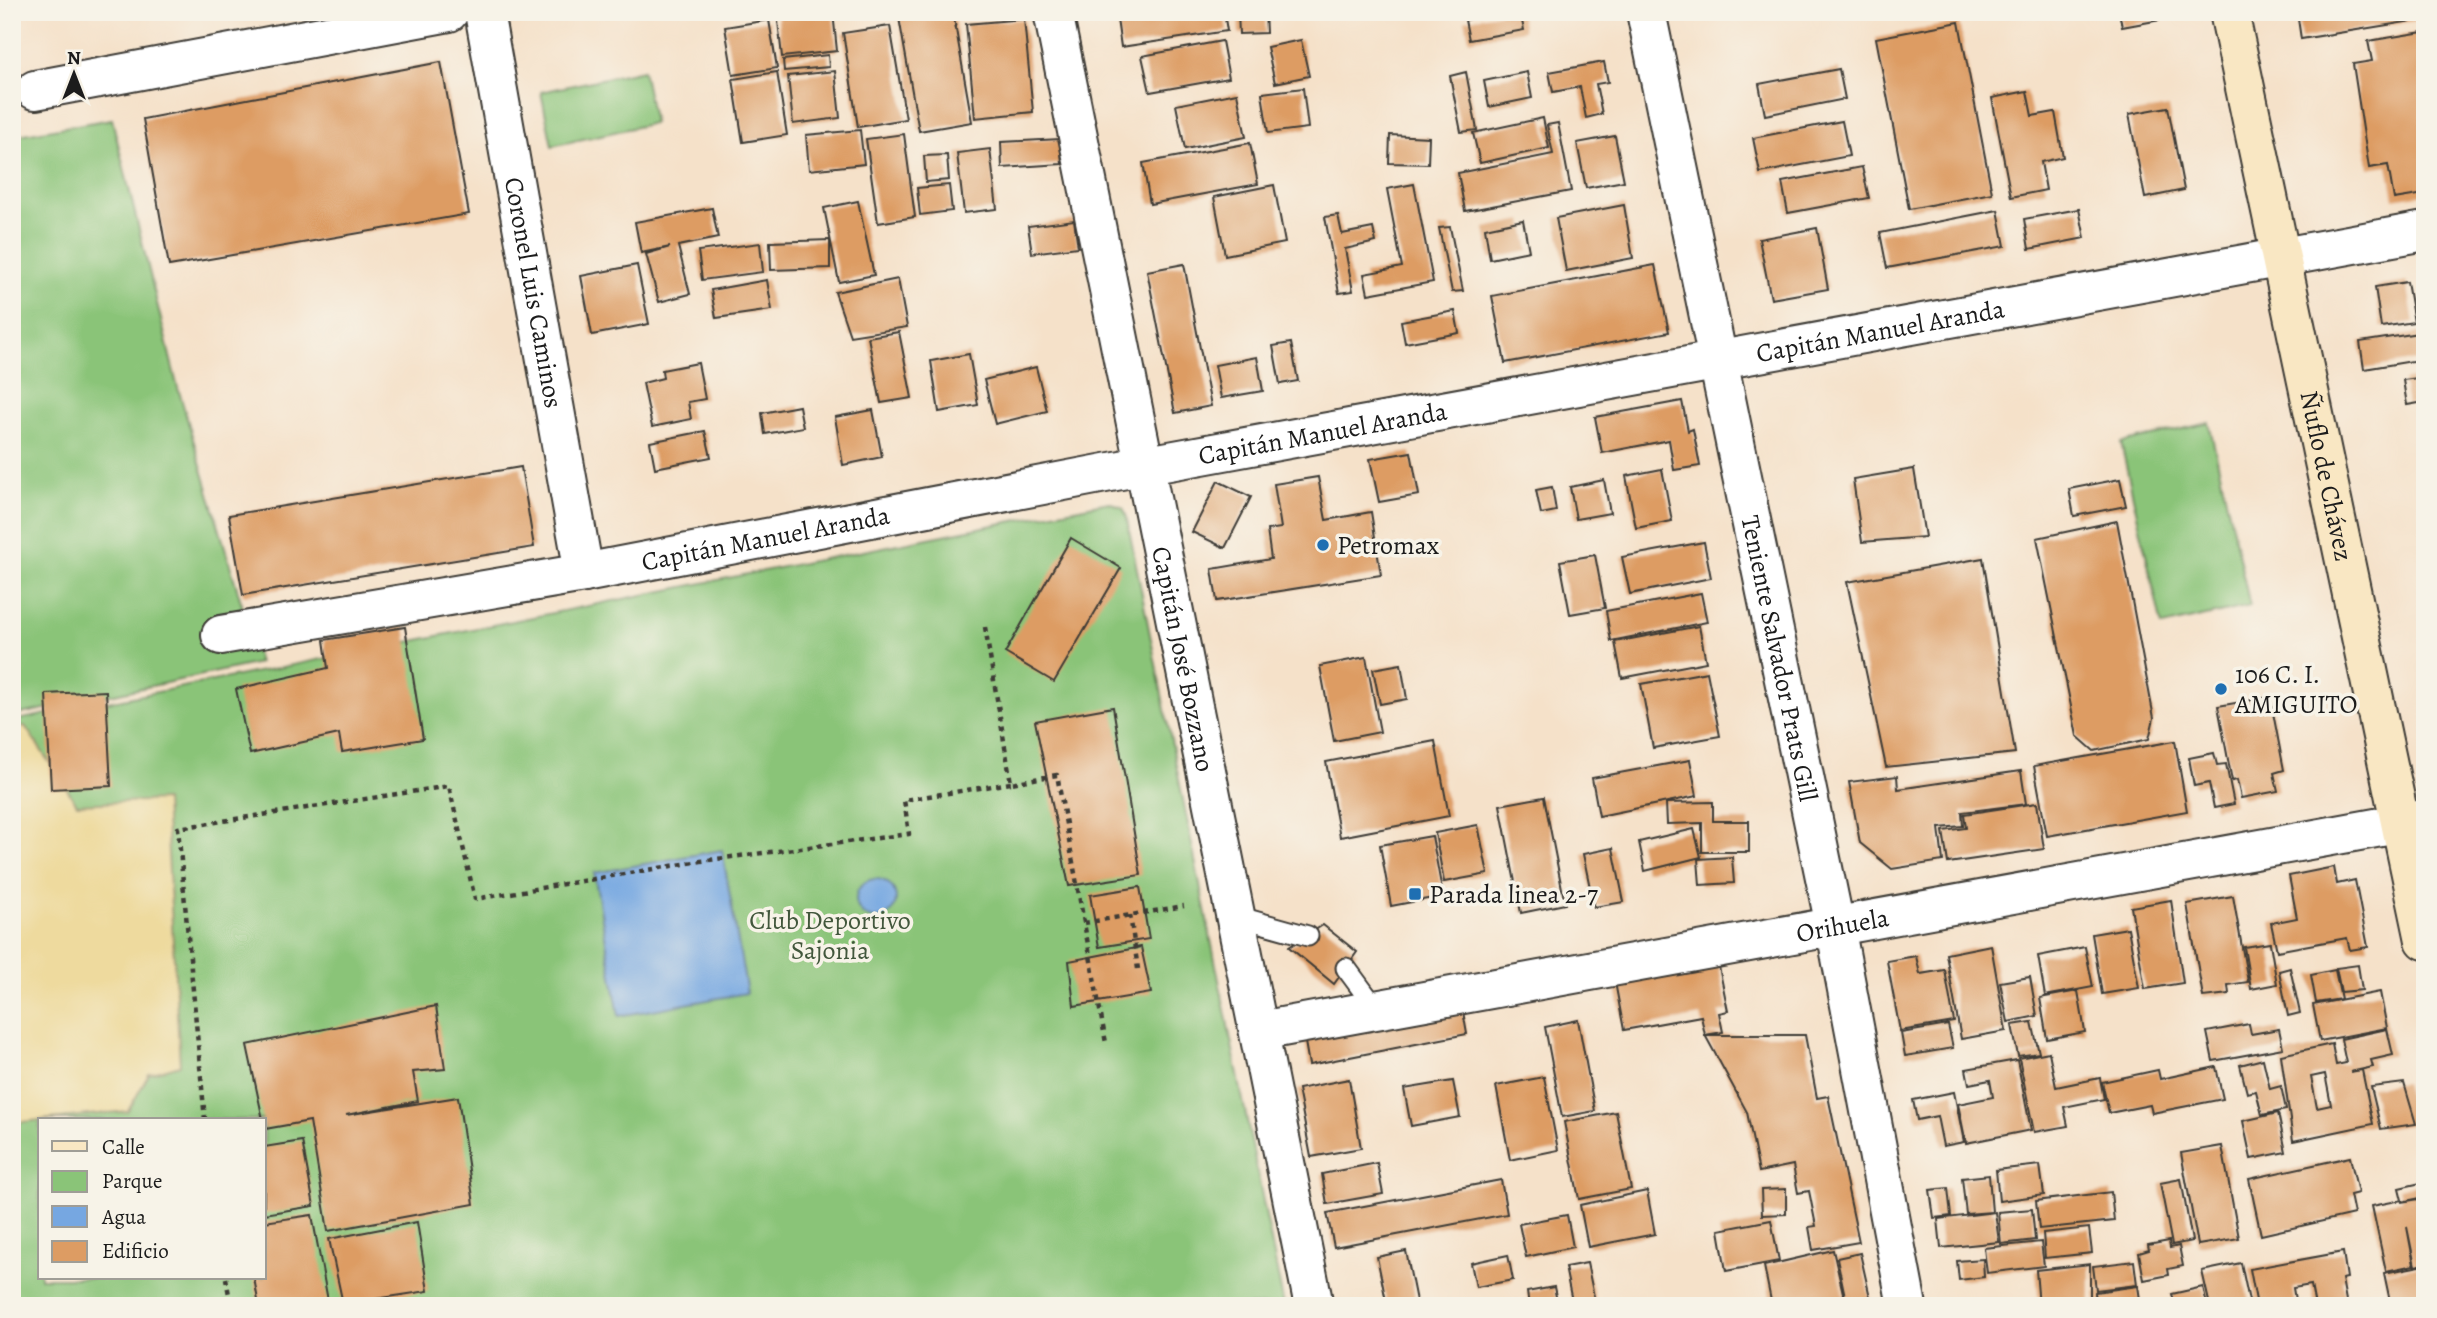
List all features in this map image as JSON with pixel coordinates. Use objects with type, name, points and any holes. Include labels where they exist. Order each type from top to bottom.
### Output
[{"type":"street","points":[[35,90],[449,12]]},
{"type":"street","name":"Coronel Luis Caminos","points":[[484,12],[584,573]]},
{"type":"street","name":"Capitán José Bozzano","points":[[1053,12],[1142,466],[1260,1031],[1314,1306]]},
{"type":"street","name":"Teniente Salvador Prats Gill","points":[[1646,12],[1716,361],[1835,926],[1908,1306]]},
{"type":"street","name":"Ñuflo de Chávez","points":[[2229,12],[2279,258],[2413,821],[2425,940]]},
{"type":"street","name":"Capitán Manuel Aranda","points":[[221,635],[584,573],[1142,466],[2425,231]]},
{"type":"street","name":"Orihuela","points":[[1260,1031],[2413,821]]},
{"type":"lane","points":[[1236,916],[1308,936]]},
{"type":"lane","points":[[1346,968],[1377,1010]]},
{"type":"path","points":[[985,627],[1011,783]]},
{"type":"path","points":[[205,1118],[178,828],[449,786],[475,899],[701,860],[909,834],[904,800],[1057,775],[1106,1043]]},
{"type":"path","points":[[1084,923],[1184,905]]},
{"type":"path","points":[[1130,915],[1138,969]]},
{"type":"path","points":[[226,1280],[231,1306]]},
{"type":"green space","points":[[643,70],[654,123],[552,146],[541,92]]},
{"type":"green space","points":[[112,119],[176,381],[259,663],[12,716],[12,136]]},
{"type":"green space","points":[[2209,423],[2250,606],[2162,626],[2121,443]]},
{"type":"green space","name":"Club Deportivo Sajonia","points":[[1109,502],[1123,508],[1284,1306],[12,1306],[12,721]]},
{"type":"sand","points":[[25,726],[77,804],[165,800],[180,1065],[149,1074],[128,1111],[38,1118],[38,1120],[12,1123],[12,728]]},
{"type":"water","points":[[722,850],[747,993],[619,1016],[594,873]]},
{"type":"water","points":[[876,879],[884,880],[890,885],[895,891],[895,907],[890,913],[884,918],[876,919],[868,918],[862,913],[857,907],[856,899],[857,891],[862,885],[868,880]]},
{"type":"building","points":[[777,12],[833,12],[837,51],[782,57]]},
{"type":"building","points":[[898,12],[953,12],[972,122],[919,131]]},
{"type":"building","points":[[1116,12],[1224,12],[1227,31],[1121,47]]},
{"type":"building","points":[[1238,12],[1265,12],[1266,33],[1239,34]]},
{"type":"building","points":[[1520,12],[1524,30],[1469,40],[1465,20]]},
{"type":"building","points":[[2119,12],[2193,12],[2193,14],[2122,27]]},
{"type":"building","points":[[2297,12],[2425,12],[2425,19],[2301,39]]},
{"type":"building","points":[[1024,19],[1033,112],[975,118],[966,24]]},
{"type":"building","points":[[769,20],[777,68],[733,75],[725,27]]},
{"type":"building","points":[[1959,22],[1992,193],[1909,209],[1876,38]]},
{"type":"building","points":[[890,26],[906,119],[858,127],[843,33]]},
{"type":"building","points":[[2423,32],[2425,194],[2394,199],[2388,165],[2369,168],[2353,64],[2372,61],[2368,41]]},
{"type":"building","points":[[1301,40],[1309,76],[1275,83],[1267,47]]},
{"type":"building","points":[[1222,41],[1229,78],[1150,92],[1142,56]]},
{"type":"building","points":[[828,55],[829,67],[784,71],[783,60]]},
{"type":"building","points":[[441,62],[469,214],[169,266],[143,119]]},
{"type":"building","points":[[1604,62],[1608,82],[1596,84],[1602,114],[1586,118],[1580,87],[1553,92],[1549,72]]},
{"type":"building","points":[[1839,69],[1845,99],[1765,115],[1759,84]]},
{"type":"building","points":[[835,71],[840,118],[793,124],[788,76]]},
{"type":"building","points":[[777,72],[787,135],[743,142],[733,79]]},
{"type":"building","points":[[1466,72],[1477,130],[1461,132],[1450,76]]},
{"type":"building","points":[[1527,72],[1532,98],[1489,107],[1484,81]]},
{"type":"building","points":[[1303,88],[1308,128],[1268,133],[1262,93]]},
{"type":"building","points":[[2027,91],[2032,116],[2055,112],[2063,157],[2041,162],[2046,190],[2011,197],[1992,98]]},
{"type":"building","points":[[1237,93],[1246,137],[1185,149],[1176,105]]},
{"type":"building","points":[[2168,107],[2184,190],[2145,198],[2129,114]]},
{"type":"building","points":[[1543,118],[1549,148],[1480,163],[1473,133]]},
{"type":"building","points":[[1842,121],[1849,156],[1760,173],[1753,138]]},
{"type":"building","points":[[1558,123],[1571,191],[1465,211],[1458,173],[1553,154],[1547,125]]},
{"type":"building","points":[[860,130],[864,164],[809,170],[806,135]]},
{"type":"building","points":[[904,134],[915,217],[878,223],[866,139]]},
{"type":"building","points":[[1390,135],[1429,137],[1428,164],[1389,163]]},
{"type":"building","points":[[1615,136],[1624,181],[1586,188],[1577,143]]},
{"type":"building","points":[[1060,139],[1062,164],[1002,168],[1001,142]]},
{"type":"building","points":[[1250,143],[1258,184],[1150,204],[1143,163]]},
{"type":"building","points":[[990,149],[997,209],[964,213],[957,153]]},
{"type":"building","points":[[947,155],[949,180],[926,182],[924,156]]},
{"type":"building","points":[[1862,167],[1869,198],[1788,213],[1782,182]]},
{"type":"building","points":[[1414,184],[1433,282],[1368,294],[1364,274],[1402,267],[1387,189]]},
{"type":"building","points":[[949,185],[952,211],[920,215],[917,188]]},
{"type":"building","points":[[1274,185],[1285,243],[1225,255],[1214,197]]},
{"type":"building","points":[[858,201],[874,275],[839,282],[824,208]]},
{"type":"building","points":[[1624,205],[1633,258],[1566,271],[1556,218]]},
{"type":"building","points":[[712,208],[718,238],[678,246],[690,294],[659,302],[646,254],[670,247],[641,253],[635,222]]},
{"type":"building","points":[[2079,209],[2085,238],[2029,249],[2024,219]]},
{"type":"building","points":[[1998,210],[2005,246],[1887,268],[1880,233]]},
{"type":"building","points":[[1338,215],[1342,234],[1373,228],[1376,242],[1345,249],[1353,291],[1339,293],[1325,217]]},
{"type":"building","points":[[1074,220],[1078,247],[1032,253],[1028,226]]},
{"type":"building","points":[[1523,220],[1529,251],[1490,259],[1485,228]]},
{"type":"building","points":[[1450,227],[1463,291],[1452,292],[1439,228]]},
{"type":"building","points":[[1817,228],[1828,289],[1771,299],[1759,239]]},
{"type":"building","points":[[830,240],[830,268],[771,270],[770,242]]},
{"type":"building","points":[[760,243],[763,272],[702,280],[698,251]]},
{"type":"building","points":[[1184,264],[1211,406],[1175,413],[1147,271]]},
{"type":"building","points":[[637,265],[649,324],[592,335],[581,276]]},
{"type":"building","points":[[1655,265],[1669,332],[1505,363],[1492,296]]},
{"type":"building","points":[[898,279],[907,327],[850,336],[835,292]]},
{"type":"building","points":[[767,280],[772,310],[716,318],[711,290]]},
{"type":"building","points":[[2407,282],[2414,322],[2381,327],[2375,287]]},
{"type":"building","points":[[1455,311],[1459,333],[1405,343],[1401,321]]},
{"type":"building","points":[[899,332],[912,398],[881,403],[868,337]]},
{"type":"building","points":[[2425,332],[2425,359],[2364,369],[2360,342]]},
{"type":"building","points":[[1291,343],[1298,381],[1280,384],[1273,346]]},
{"type":"building","points":[[969,354],[978,405],[939,412],[931,361]]},
{"type":"building","points":[[1257,357],[1263,391],[1221,398],[1215,365]]},
{"type":"building","points":[[698,363],[705,399],[688,402],[691,419],[652,427],[643,383],[663,378],[662,370]]},
{"type":"building","points":[[1036,367],[1047,411],[995,424],[984,380]]},
{"type":"building","points":[[2425,377],[2425,402],[2407,405],[2403,380]]},
{"type":"building","points":[[1682,401],[1688,431],[1693,429],[1700,466],[1674,470],[1669,440],[1602,453],[1595,417]]},
{"type":"building","points":[[799,406],[803,427],[765,434],[762,413]]},
{"type":"building","points":[[873,410],[882,457],[843,465],[835,417]]},
{"type":"building","points":[[705,431],[711,457],[655,468],[650,442]]},
{"type":"building","points":[[1411,452],[1419,495],[1379,502],[1370,459]]},
{"type":"building","points":[[521,467],[534,547],[243,595],[229,515]]},
{"type":"building","points":[[1662,469],[1672,521],[1636,528],[1626,476]]},
{"type":"building","points":[[1914,469],[1925,537],[1862,542],[1853,479]]},
{"type":"building","name":"Petromax","points":[[1318,477],[1326,520],[1371,512],[1381,575],[1217,601],[1212,569],[1271,559],[1267,530],[1281,528],[1274,484]]},
{"type":"building","points":[[2120,479],[2126,506],[2074,516],[2069,489]]},
{"type":"building","points":[[1604,480],[1610,513],[1576,519],[1570,487]]},
{"type":"building","points":[[1218,481],[1251,497],[1225,548],[1192,532]]},
{"type":"building","points":[[1552,487],[1556,511],[1541,514],[1536,490]]},
{"type":"building","points":[[2117,521],[2154,718],[2149,739],[2094,751],[2077,736],[2037,538]]},
{"type":"building","points":[[1071,538],[1121,568],[1054,682],[1005,653]]},
{"type":"building","points":[[1704,542],[1711,578],[1630,594],[1622,557]]},
{"type":"building","points":[[1595,555],[1605,608],[1570,614],[1560,561]]},
{"type":"building","points":[[1983,558],[2015,753],[1886,767],[1847,582]]},
{"type":"building","points":[[1701,593],[1707,622],[1611,641],[1606,611]]},
{"type":"building","points":[[1699,626],[1706,662],[1622,678],[1615,642]]},
{"type":"building","points":[[405,627],[423,739],[342,752],[339,734],[250,754],[236,689],[328,668],[324,640]]},
{"type":"building","points":[[1366,657],[1380,732],[1334,741],[1320,666]]},
{"type":"building","points":[[1401,664],[1407,699],[1380,704],[1373,669]]},
{"type":"building","points":[[1707,672],[1720,736],[1653,748],[1641,684]]},
{"type":"building","points":[[106,691],[111,786],[51,789],[46,694]]},
{"type":"building","points":[[2270,697],[2284,770],[2274,773],[2278,791],[2241,798],[2237,780],[2232,781],[2218,706]]},
{"type":"building","points":[[1113,707],[1141,875],[1069,886],[1035,721]]},
{"type":"building","points":[[1435,741],[1449,816],[1340,837],[1326,762]]},
{"type":"building","points":[[2175,741],[2187,811],[2047,836],[2034,766]]},
{"type":"building","points":[[2214,753],[2217,765],[2226,764],[2234,804],[2214,808],[2209,783],[2194,786],[2189,758]]},
{"type":"building","points":[[1690,760],[1697,796],[1599,816],[1592,778]]},
{"type":"building","points":[[2021,771],[2026,804],[1962,812],[1963,826],[1939,828],[1943,861],[1892,869],[1860,843],[1849,782],[1897,776],[1898,789]]},
{"type":"building","points":[[1544,797],[1565,904],[1521,913],[1500,805]]},
{"type":"building","points":[[1713,802],[1713,821],[1749,821],[1749,852],[1702,852],[1702,823],[1667,824],[1666,803]]},
{"type":"building","points":[[2037,803],[2044,849],[1948,863],[1943,831],[1966,828],[1964,814]]},
{"type":"building","points":[[1478,825],[1488,874],[1444,882],[1435,833]]},
{"type":"building","points":[[1694,829],[1701,857],[1645,871],[1639,842]]},
{"type":"building","points":[[1432,836],[1443,896],[1391,906],[1380,845]]},
{"type":"building","points":[[1613,848],[1624,902],[1594,907],[1583,854]]},
{"type":"building","points":[[1732,857],[1734,883],[1700,885],[1698,859]]},
{"type":"building","points":[[2334,867],[2337,884],[2355,880],[2368,947],[2350,950],[2347,938],[2277,951],[2271,923],[2297,918],[2289,876]]},
{"type":"building","points":[[1140,887],[1149,939],[1099,947],[1090,895]]},
{"type":"building","points":[[2233,896],[2248,982],[2228,985],[2229,994],[2203,997],[2187,904]]},
{"type":"building","points":[[2171,900],[2183,983],[2145,989],[2131,907]]},
{"type":"building","points":[[1323,925],[1357,952],[1334,984],[1289,947]]},
{"type":"building","points":[[2128,928],[2139,988],[2102,994],[2092,934]]},
{"type":"building","points":[[2270,943],[2277,984],[2251,989],[2244,947]]},
{"type":"building","points":[[1991,945],[2006,1031],[1961,1039],[1946,954]]},
{"type":"building","points":[[1141,947],[1151,993],[1074,1006],[1069,961]]},
{"type":"building","points":[[2085,947],[2093,987],[2045,996],[2038,956]]},
{"type":"building","points":[[1916,956],[1920,974],[1945,970],[1954,1022],[1900,1031],[1887,961]]},
{"type":"building","points":[[1718,962],[1728,1011],[1719,1013],[1723,1032],[1705,1035],[1701,1016],[1624,1030],[1615,982]]},
{"type":"building","points":[[2358,965],[2362,990],[2341,992],[2336,968]]},
{"type":"building","points":[[2290,968],[2300,1013],[2288,1016],[2279,971]]},
{"type":"building","points":[[2335,970],[2341,999],[2316,1003],[2311,975]]},
{"type":"building","points":[[2030,977],[2037,1016],[2008,1022],[2000,982]]},
{"type":"building","points":[[2078,991],[2085,1032],[2047,1039],[2040,998]]},
{"type":"building","points":[[2380,992],[2387,1028],[2320,1041],[2313,1005]]},
{"type":"building","points":[[436,1006],[445,1069],[413,1072],[418,1101],[346,1115],[458,1097],[474,1204],[328,1231],[310,1121],[266,1129],[266,1118],[263,1118],[247,1045]]},
{"type":"building","points":[[1462,1006],[1467,1034],[1309,1065],[1304,1036]]},
{"type":"building","points":[[1578,1020],[1595,1111],[1562,1117],[1545,1027]]},
{"type":"building","points":[[2032,1022],[2039,1053],[2018,1056],[2012,1025]]},
{"type":"building","points":[[2249,1024],[2251,1034],[2279,1029],[2283,1048],[2213,1061],[2207,1032]]},
{"type":"building","points":[[1948,1025],[1953,1048],[1905,1056],[1901,1033]]},
{"type":"building","points":[[2387,1029],[2393,1055],[2371,1060],[2373,1067],[2350,1072],[2362,1070],[2373,1124],[2293,1141],[2281,1055],[2332,1044],[2336,1065],[2346,1063],[2341,1039]],"holes":[[[2325,1074],[2331,1105],[2317,1108],[2311,1077]]]},
{"type":"building","points":[[1705,1035],[1805,1035],[1817,1098],[1828,1096],[1859,1242],[1813,1250],[1809,1227],[1816,1226],[1809,1191],[1798,1193],[1793,1165],[1759,1172],[1747,1112]]},
{"type":"building","points":[[2049,1052],[2056,1087],[2100,1078],[2104,1099],[2064,1107],[2068,1126],[2034,1132],[2019,1058]]},
{"type":"building","points":[[2263,1059],[2270,1089],[2281,1086],[2286,1110],[2262,1115],[2256,1091],[2247,1093],[2240,1065]]},
{"type":"building","points":[[2017,1060],[2031,1130],[1966,1143],[1958,1104],[1993,1097],[1990,1080],[1969,1084],[1966,1069]]},
{"type":"building","points":[[2216,1067],[2223,1099],[2152,1113],[2150,1105],[2109,1113],[2102,1082],[2158,1070],[2160,1079]]},
{"type":"building","points":[[1544,1077],[1558,1150],[1510,1160],[1496,1086]]},
{"type":"building","points":[[1349,1079],[1361,1148],[1311,1157],[1298,1089]]},
{"type":"building","points":[[1453,1081],[1460,1117],[1411,1126],[1404,1089]]},
{"type":"building","points":[[2404,1083],[2416,1124],[2381,1129],[2371,1087]]},
{"type":"building","points":[[1954,1092],[1964,1142],[1943,1146],[1937,1116],[1917,1120],[1913,1100]]},
{"type":"building","points":[[1616,1112],[1631,1189],[1579,1199],[1564,1122]]},
{"type":"building","points":[[2278,1113],[2286,1152],[2251,1159],[2243,1121]]},
{"type":"building","points":[[302,1141],[314,1206],[266,1214],[266,1147]]},
{"type":"building","points":[[2222,1146],[2239,1238],[2198,1245],[2181,1153]]},
{"type":"building","points":[[2350,1157],[2358,1193],[2350,1195],[2354,1214],[2261,1235],[2249,1179]]},
{"type":"building","points":[[1377,1163],[1383,1194],[1327,1204],[1322,1174]]},
{"type":"building","points":[[2040,1165],[2044,1195],[1999,1201],[1996,1170]]},
{"type":"building","points":[[1989,1175],[1992,1212],[1966,1214],[1962,1178]]},
{"type":"building","points":[[2181,1179],[2192,1241],[2172,1245],[2160,1183]]},
{"type":"building","points":[[1501,1180],[1507,1214],[1334,1247],[1327,1213]]},
{"type":"building","points":[[2425,1182],[2425,1197],[2401,1202],[2425,1198],[2425,1264],[2415,1266],[2407,1227],[2414,1265],[2386,1271],[2372,1206],[2402,1200],[2399,1188]]},
{"type":"building","points":[[1948,1188],[1951,1216],[1934,1218],[1930,1190]]},
{"type":"building","points":[[1786,1189],[1786,1214],[1762,1215],[1761,1190]]},
{"type":"building","points":[[1647,1191],[1655,1234],[1588,1247],[1580,1205]]},
{"type":"building","points":[[2111,1192],[2114,1221],[2039,1229],[2036,1201]]},
{"type":"building","points":[[2032,1209],[2035,1240],[2001,1244],[1998,1212]]},
{"type":"building","points":[[1995,1212],[1999,1242],[1941,1248],[1938,1219]]},
{"type":"building","points":[[312,1215],[329,1306],[259,1306],[254,1280],[266,1280],[266,1222]]},
{"type":"building","points":[[1567,1215],[1573,1247],[1526,1257],[1519,1224]]},
{"type":"building","points":[[1771,1220],[1779,1261],[1726,1271],[1719,1230]]},
{"type":"building","points":[[417,1222],[428,1291],[343,1304],[329,1239]]},
{"type":"building","points":[[2089,1228],[2092,1253],[2045,1258],[2043,1233]]},
{"type":"building","points":[[2169,1241],[2170,1248],[2179,1246],[2183,1266],[2168,1269],[2169,1275],[2144,1280],[2139,1253],[2149,1250],[2148,1245]]},
{"type":"building","points":[[2041,1242],[2044,1266],[1987,1273],[1984,1248]]},
{"type":"building","points":[[1833,1250],[1846,1306],[1772,1306],[1764,1266]]},
{"type":"building","points":[[1406,1251],[1417,1306],[1387,1306],[1377,1257]]},
{"type":"building","points":[[2343,1252],[2347,1278],[2342,1279],[2347,1306],[2315,1306],[2311,1285],[2293,1288],[2296,1306],[2257,1306],[2250,1269]]},
{"type":"building","points":[[1860,1253],[1872,1306],[1847,1306],[1837,1258]]},
{"type":"building","points":[[1508,1255],[1513,1280],[1476,1287],[1471,1263]]},
{"type":"building","points":[[1983,1259],[1984,1277],[1959,1280],[1957,1261]]},
{"type":"building","points":[[2134,1261],[2137,1285],[2096,1290],[2093,1266]]},
{"type":"building","points":[[1587,1263],[1596,1306],[1573,1306],[1565,1267]]},
{"type":"building","points":[[2241,1263],[2250,1306],[2210,1306],[2202,1271]]},
{"type":"building","points":[[2090,1264],[2090,1306],[2039,1306],[2036,1270]]},
{"type":"building","points":[[2425,1265],[2425,1306],[2391,1306],[2384,1273]]},
{"type":"building","points":[[2138,1286],[2141,1306],[2096,1306],[2095,1292]]},
{"type":"building","points":[[1554,1287],[1558,1306],[1529,1306],[1527,1292]]},
{"type":"building","points":[[2203,1287],[2207,1306],[2175,1306],[2172,1294]]},
{"type":"place","name":"Petromax","points":[[1323,545]]},
{"type":"place","name":"106 C. I. AMIGUITO","points":[[2221,689]]},
{"type":"place","name":"Parada linea 2-7","points":[[1415,894]]}]
